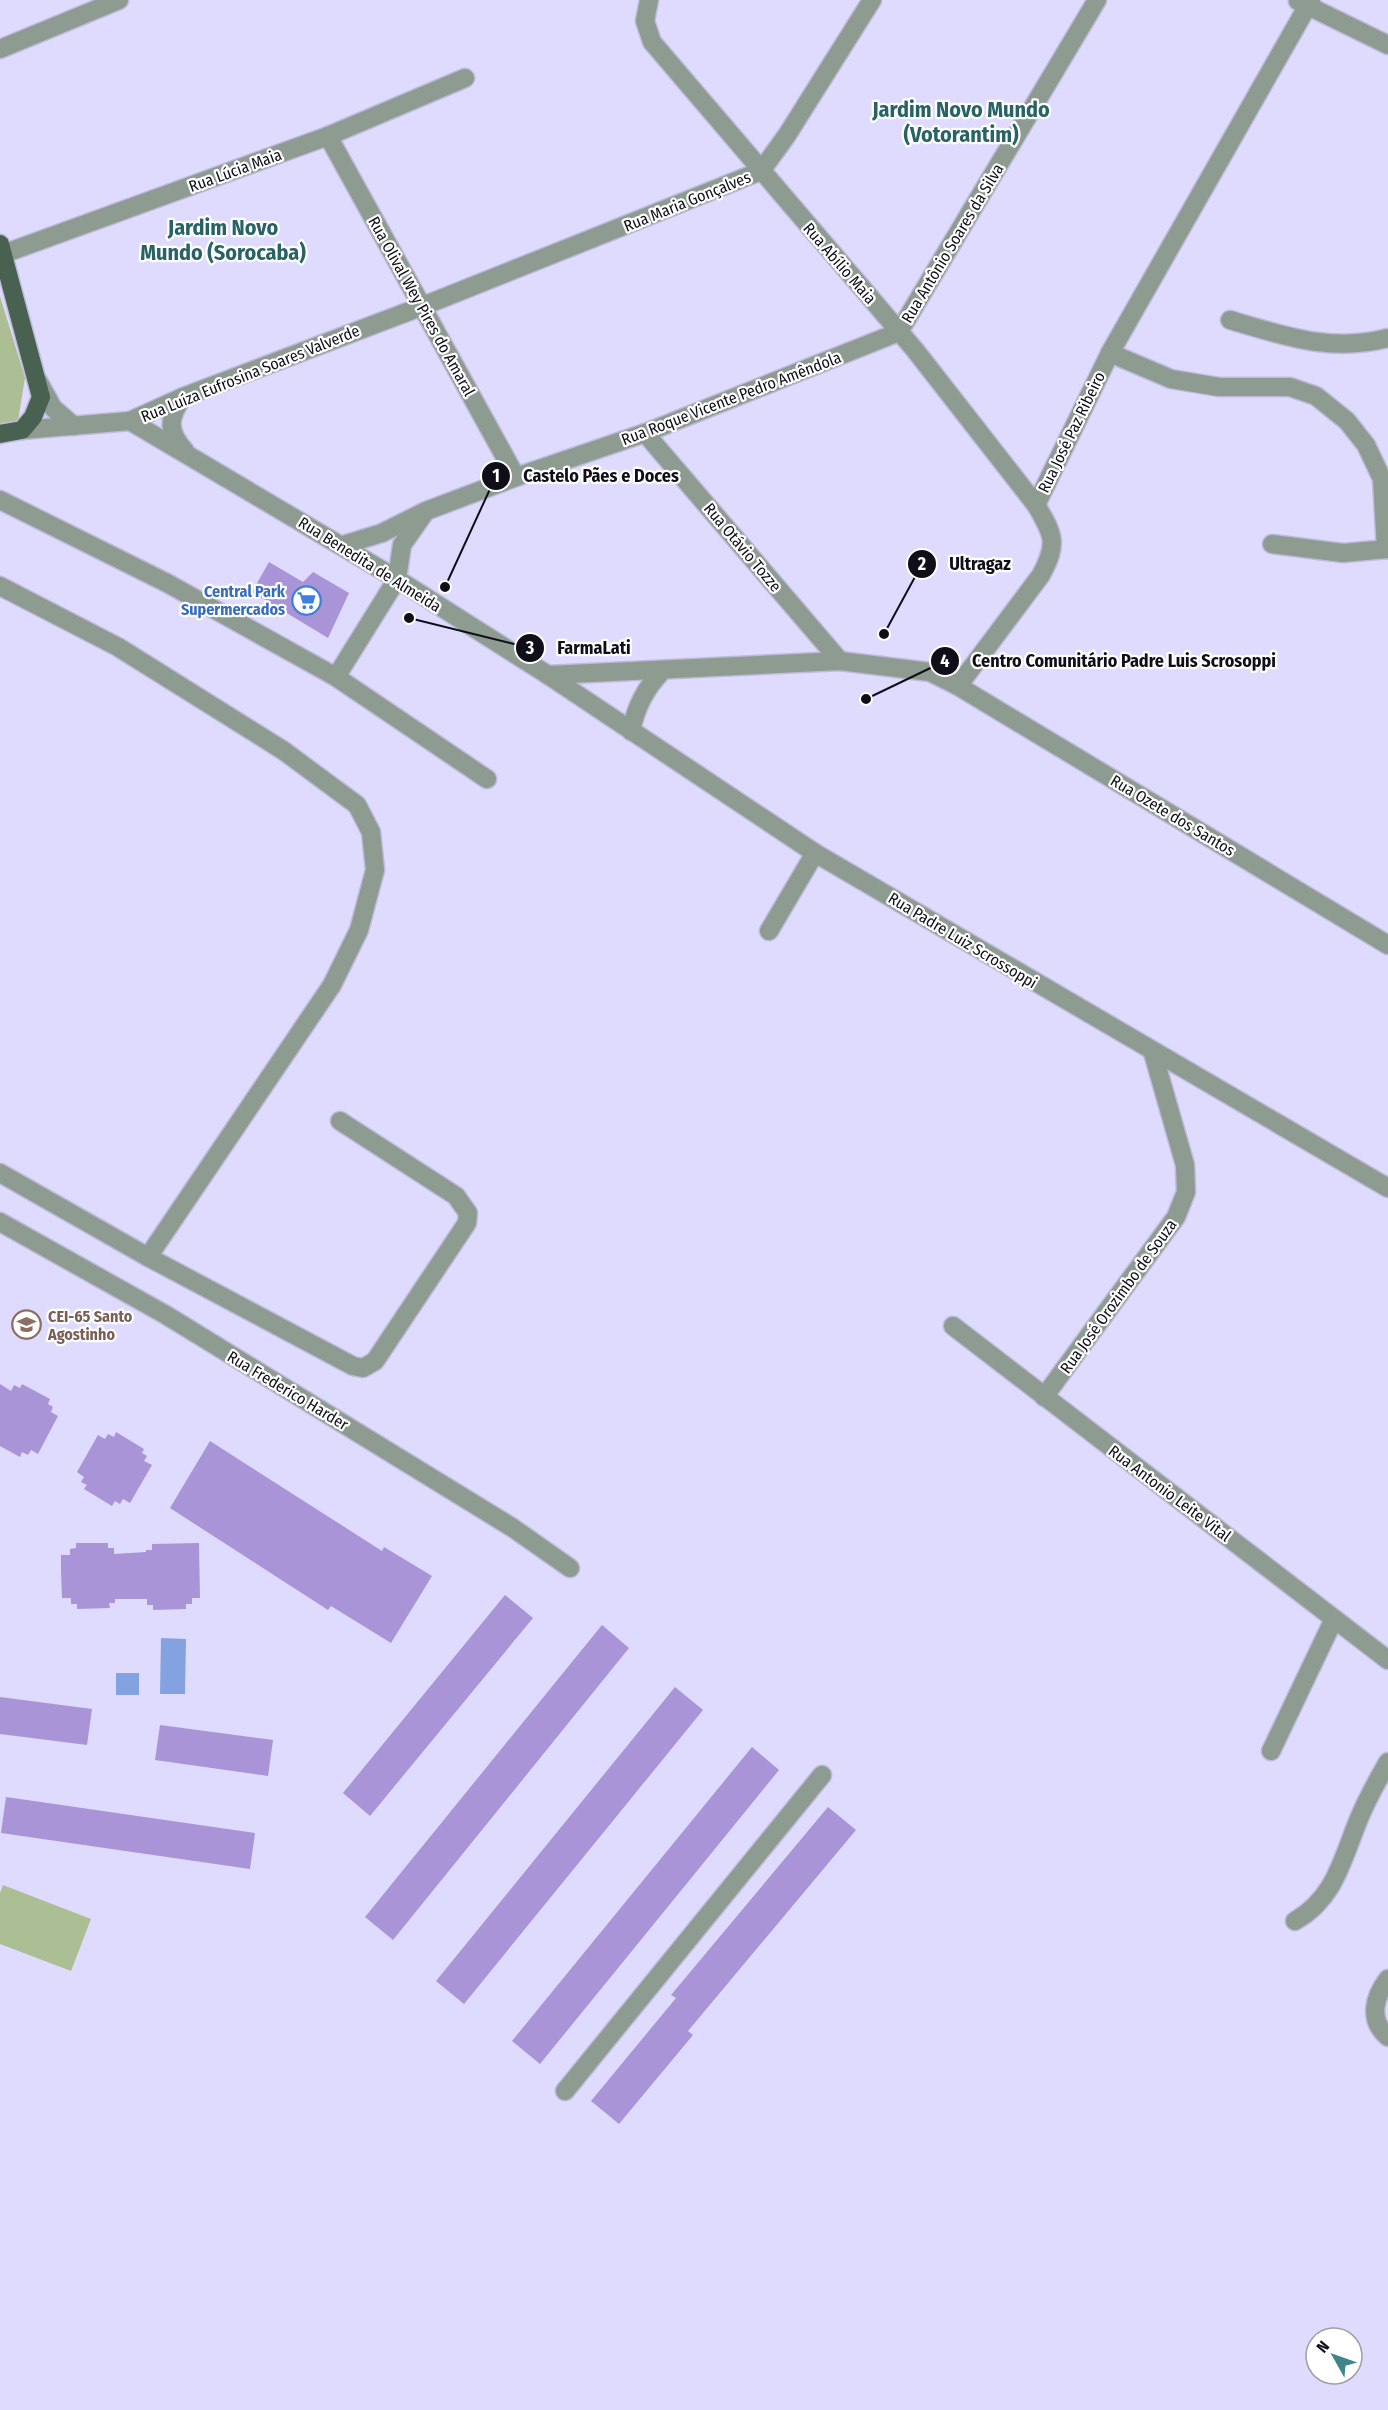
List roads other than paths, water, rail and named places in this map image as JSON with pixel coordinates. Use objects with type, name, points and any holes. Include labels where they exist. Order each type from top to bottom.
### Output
[{"type":"main road","points":[[0,434],[22,430],[38,407],[41,397],[2,249]]},
{"type":"street","points":[[0,49],[119,0]]},
{"type":"street","name":"Rua Abílio Maia","points":[[649,0],[645,21],[652,42],[899,332],[1036,505]]},
{"type":"street","name":"Rua Maria Gonçalves","points":[[423,306],[761,171],[787,135],[872,0]]},
{"type":"street","name":"Rua Antônio Soares da Silva","points":[[899,332],[1097,0]]},
{"type":"street","points":[[1305,2],[1388,45]]},
{"type":"street","name":"Rua José Paz Ribeiro","points":[[958,686],[1041,575],[1052,555],[1052,532],[1036,505],[1110,352],[1305,2]]},
{"type":"street","name":"Rua Lúcia Maia","points":[[2,249],[328,136],[465,78]]},
{"type":"street","name":"Rua Olival Wey Pires do Amaral","points":[[328,136],[516,477]]},
{"type":"street","name":"Rua Luíza Eufrosina Soares Valverde","points":[[74,426],[130,421],[183,397],[423,306]]},
{"type":"street","points":[[1230,320],[1325,345],[1363,345],[1388,338]]},
{"type":"street","name":"Rua Roque Vicente Pedro Amêndola","points":[[343,545],[382,533],[426,511],[516,477],[645,433],[899,332]]},
{"type":"street","points":[[1110,352],[1171,379],[1219,387],[1290,387],[1316,396],[1347,421],[1366,445],[1382,479],[1387,549],[1343,553],[1272,544]]},
{"type":"street","points":[[38,380],[53,408],[74,426]]},
{"type":"street","name":"Rua Benedita de Almeida","points":[[183,397],[174,410],[170,426],[178,443],[191,457]]},
{"type":"street","name":"Rua Benedita de Almeida","points":[[130,421],[343,545],[548,675]]},
{"type":"street","points":[[22,430],[74,426]]},
{"type":"street","name":"Rua Otávio Tozze","points":[[645,433],[840,661]]},
{"type":"street","points":[[0,500],[167,583],[336,677],[487,779]]},
{"type":"street","points":[[336,677],[397,579],[402,544],[426,511]]},
{"type":"street","points":[[0,586],[118,647],[284,751],[357,805],[371,832],[375,870],[359,930],[332,985],[148,1257]]},
{"type":"street","points":[[548,675],[840,661],[930,672],[958,686]]},
{"type":"street","points":[[632,731],[635,714],[644,693],[662,671]]},
{"type":"street","name":"Rua Padre Luiz Scrossoppi","points":[[548,675],[815,853],[1153,1053],[1388,1188]]},
{"type":"street","name":"Rua Ozete dos Santos","points":[[958,686],[1388,945]]},
{"type":"street","points":[[769,931],[815,853]]},
{"type":"street","name":"Rua José Orozimbo de Souza","points":[[1044,1397],[1176,1217],[1186,1192],[1185,1164],[1153,1053]]},
{"type":"street","points":[[0,1173],[148,1257],[353,1366],[363,1368],[375,1361],[467,1223],[468,1213],[456,1196],[340,1121]]},
{"type":"street","name":"Rua Frederico Harder","points":[[0,1222],[176,1322],[513,1528],[570,1568]]},
{"type":"street","name":"Rua Antonio Leite Vital","points":[[952,1326],[1388,1660]]},
{"type":"street","points":[[1271,1751],[1334,1618]]},
{"type":"street","points":[[1295,1921],[1312,1911],[1340,1871],[1358,1820],[1388,1762]]},
{"type":"street","points":[[565,2091],[822,1775]]},
{"type":"street","points":[[1384,2033],[1374,2010],[1379,1990],[1388,1979]]},
{"type":"water","points":[[161,1638],[186,1639],[185,1694],[160,1694]]},
{"type":"water","points":[[116,1673],[139,1673],[139,1695],[116,1695]]},
{"type":"place","name":"Castelo Pães e Doces","points":[[445,587]]},
{"type":"place","name":"Central Park Supermercados","points":[[306,600]]},
{"type":"place","name":"FarmaLati","points":[[409,618]]},
{"type":"place","name":"Ultragaz","points":[[884,634]]},
{"type":"place","name":"Centro Comunitário Padre Luis Scrosoppi","points":[[866,699]]},
{"type":"place","name":"CEI-65 Santo Agostinho","points":[[27,1325]]},
{"type":"district","name":"Jardim Novo Mundo (Votorantim)","points":[[961,122]]},
{"type":"district","name":"Jardim Novo Mundo (Sorocaba)","points":[[223,240]]}]
